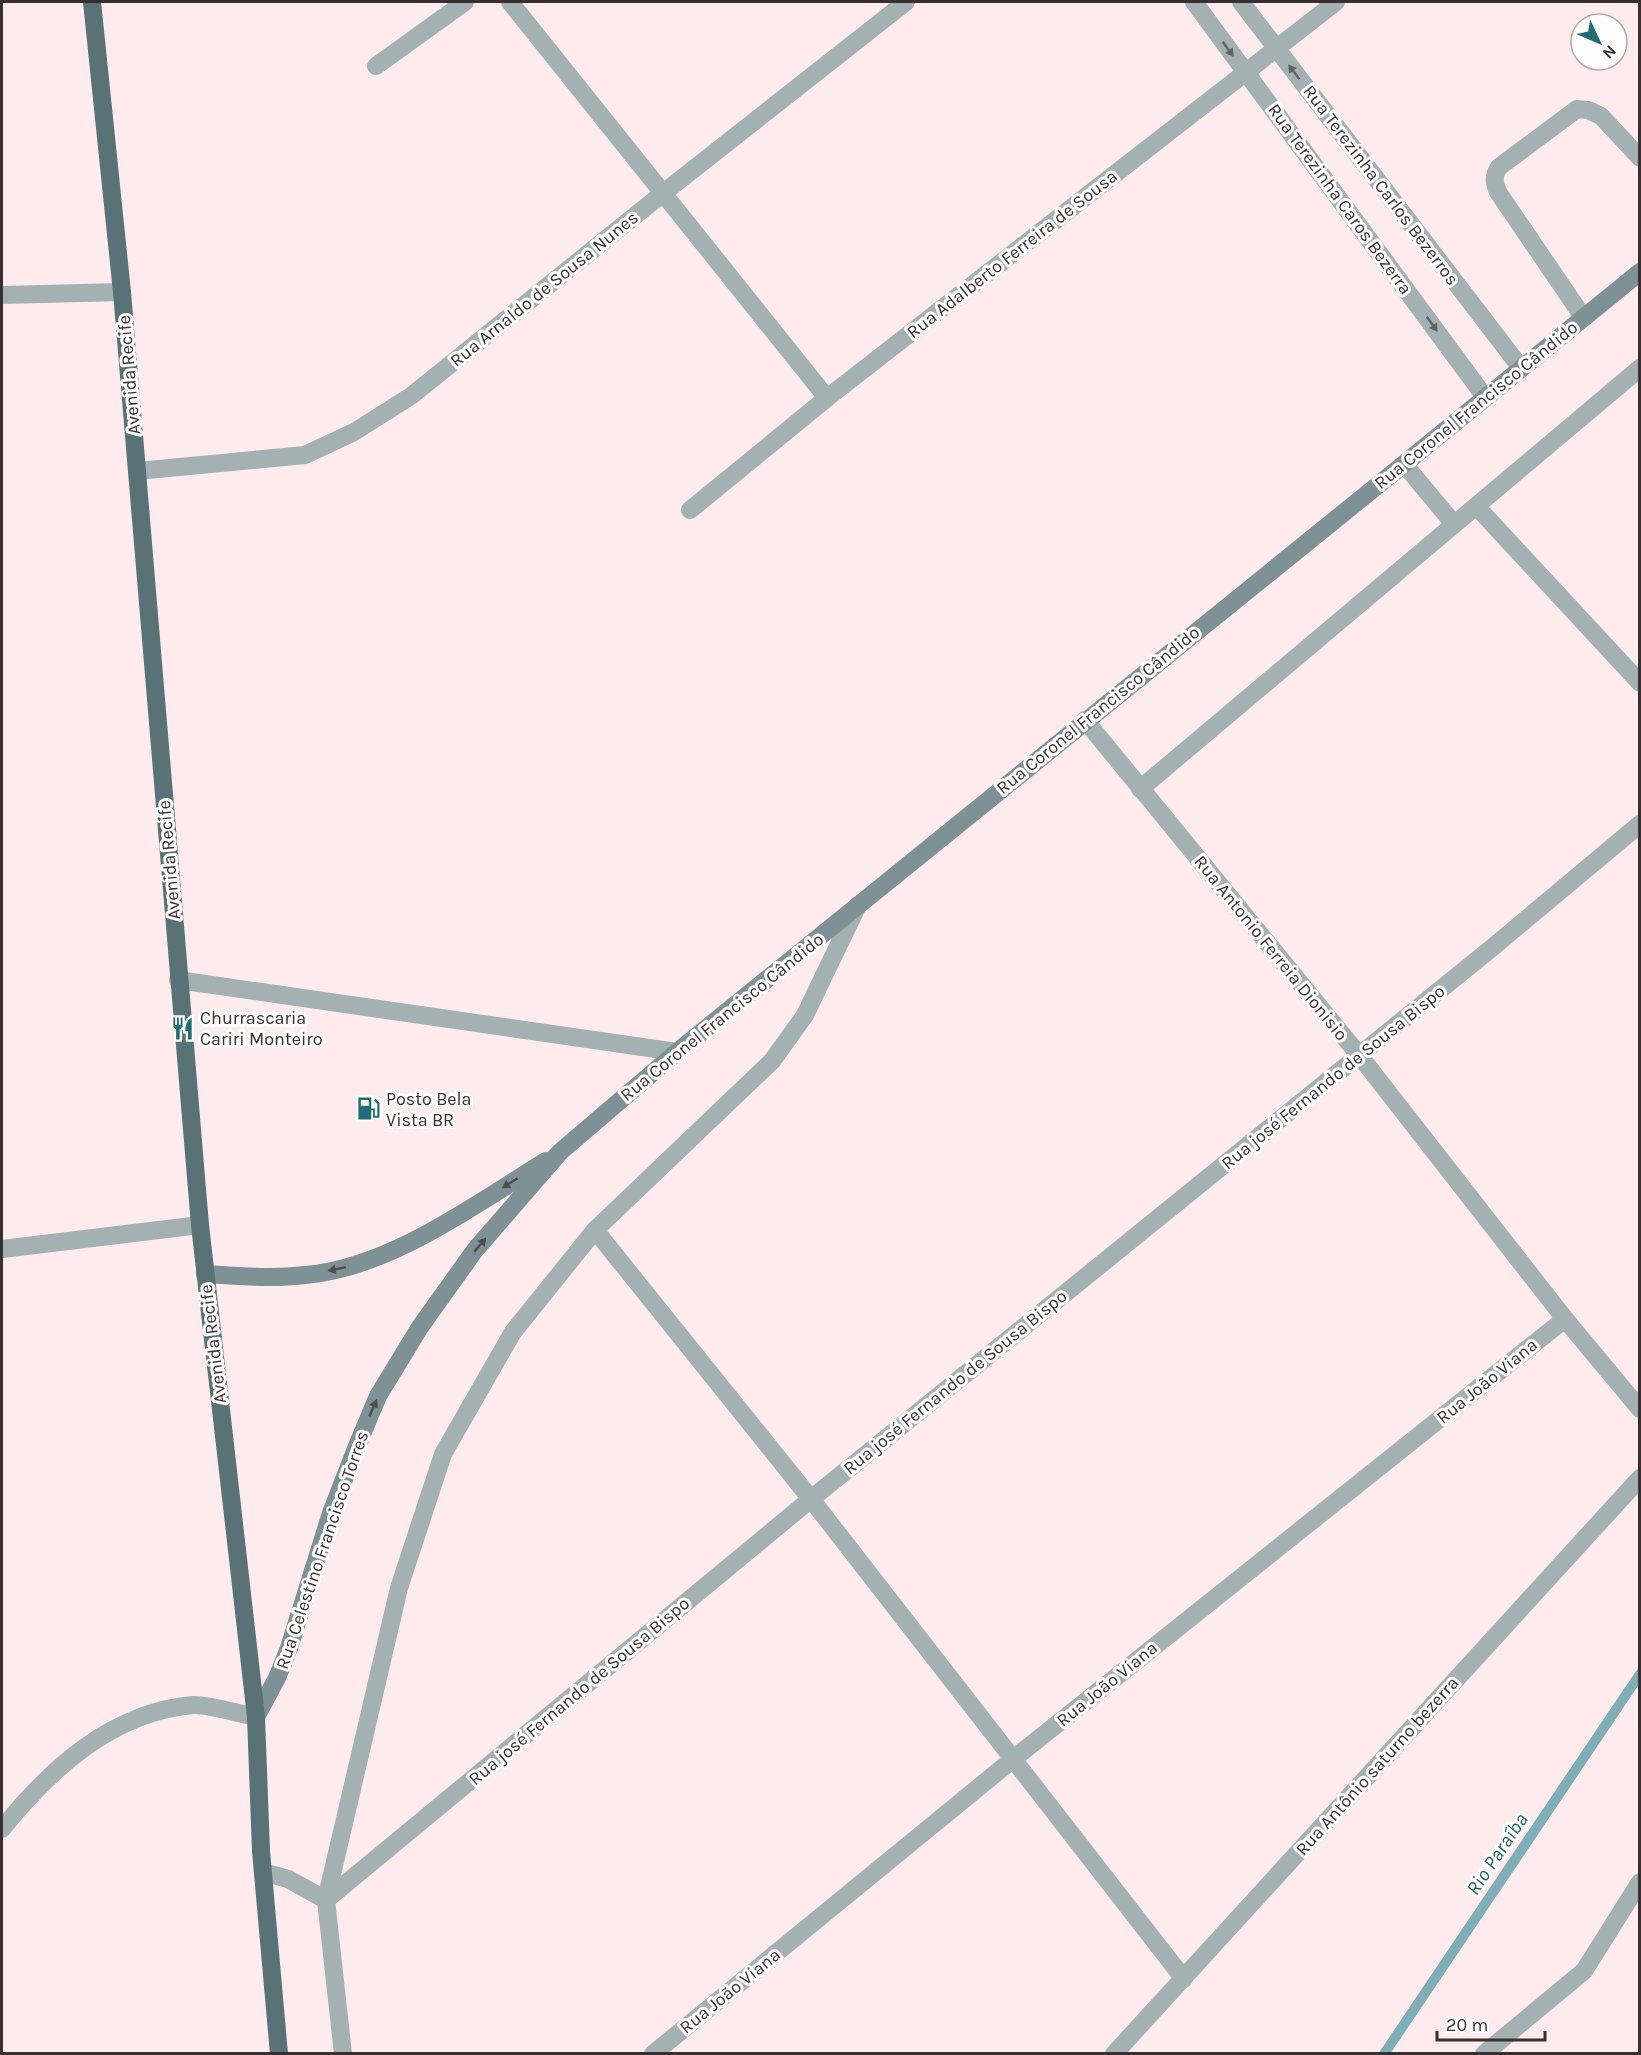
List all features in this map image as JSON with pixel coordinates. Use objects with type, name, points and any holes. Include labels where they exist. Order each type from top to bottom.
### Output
[{"type":"highway","name":"Avenida Recife","points":[[92,2],[122,292],[200,1225],[256,1717],[263,1872],[279,2054]]},
{"type":"main road","name":"Rua Coronel Francisco Cândido","points":[[560,1152],[676,1052],[1640,272]]},
{"type":"main road","points":[[205,1274],[270,1277],[307,1275],[373,1260],[448,1222],[560,1152]]},
{"type":"main road","name":"Rua Celestino Francisco Torres","points":[[256,1717],[289,1648],[331,1513],[378,1396],[420,1327],[475,1250],[560,1152]]},
{"type":"street","points":[[376,66],[465,2]]},
{"type":"street","points":[[510,2],[827,398]]},
{"type":"street","name":"Rua Arnaldo de Sousa Nunes","points":[[136,471],[305,455],[354,432],[411,396],[906,2]]},
{"type":"street","name":"Rua Terezinha Caros Bezerra","points":[[1194,2],[1485,397]]},
{"type":"street","name":"Rua Terezinha Carlos Bezerros","points":[[1240,2],[1521,368]]},
{"type":"street","name":"Rua Adalberto Ferreira de Sousa","points":[[690,510],[827,398],[1336,2]]},
{"type":"street","points":[[1583,317],[1498,192],[1494,180],[1495,173],[1499,167],[1577,109],[1588,110],[1601,116],[1640,158]]},
{"type":"street","points":[[2,295],[122,292]]},
{"type":"street","points":[[1140,789],[1640,368]]},
{"type":"street","points":[[1404,464],[1454,524]]},
{"type":"street","points":[[1476,506],[1640,683]]},
{"type":"street","name":"Rua Antonio Ferreia Dionisio","points":[[1085,720],[1359,1055],[1565,1319],[1639,1408]]},
{"type":"street","name":"Rua josé Fernando de Sousa Bispo","points":[[326,1900],[811,1499],[1484,954],[1640,824]]},
{"type":"street","points":[[343,2054],[326,1900],[399,1588],[443,1454],[513,1332],[595,1230],[772,1061],[805,1015],[858,906]]},
{"type":"street","points":[[178,980],[676,1052]]},
{"type":"street","points":[[2,1249],[200,1225]]},
{"type":"street","points":[[595,1230],[811,1499],[1184,1979]]},
{"type":"street","name":"Rua João Viana","points":[[653,2054],[1012,1760],[1565,1319]]},
{"type":"street","name":"Rua Antônio saturno bezerra","points":[[1114,2054],[1640,1478]]},
{"type":"street","points":[[2,1829],[25,1799],[76,1752],[139,1718],[165,1710],[195,1705],[256,1717]]},
{"type":"street","points":[[263,1872],[288,1879],[310,1889],[326,1900]]},
{"type":"street","points":[[1484,2054],[1584,1971],[1640,1882]]},
{"type":"waterway","name":"Rio Paraíba","points":[[1384,2054],[1640,1674]]},
{"type":"place","name":"Churrascaria Cariri Monteiro","points":[[182,1028]]},
{"type":"place","name":"Posto Bela Vista BR","points":[[368,1109]]}]
